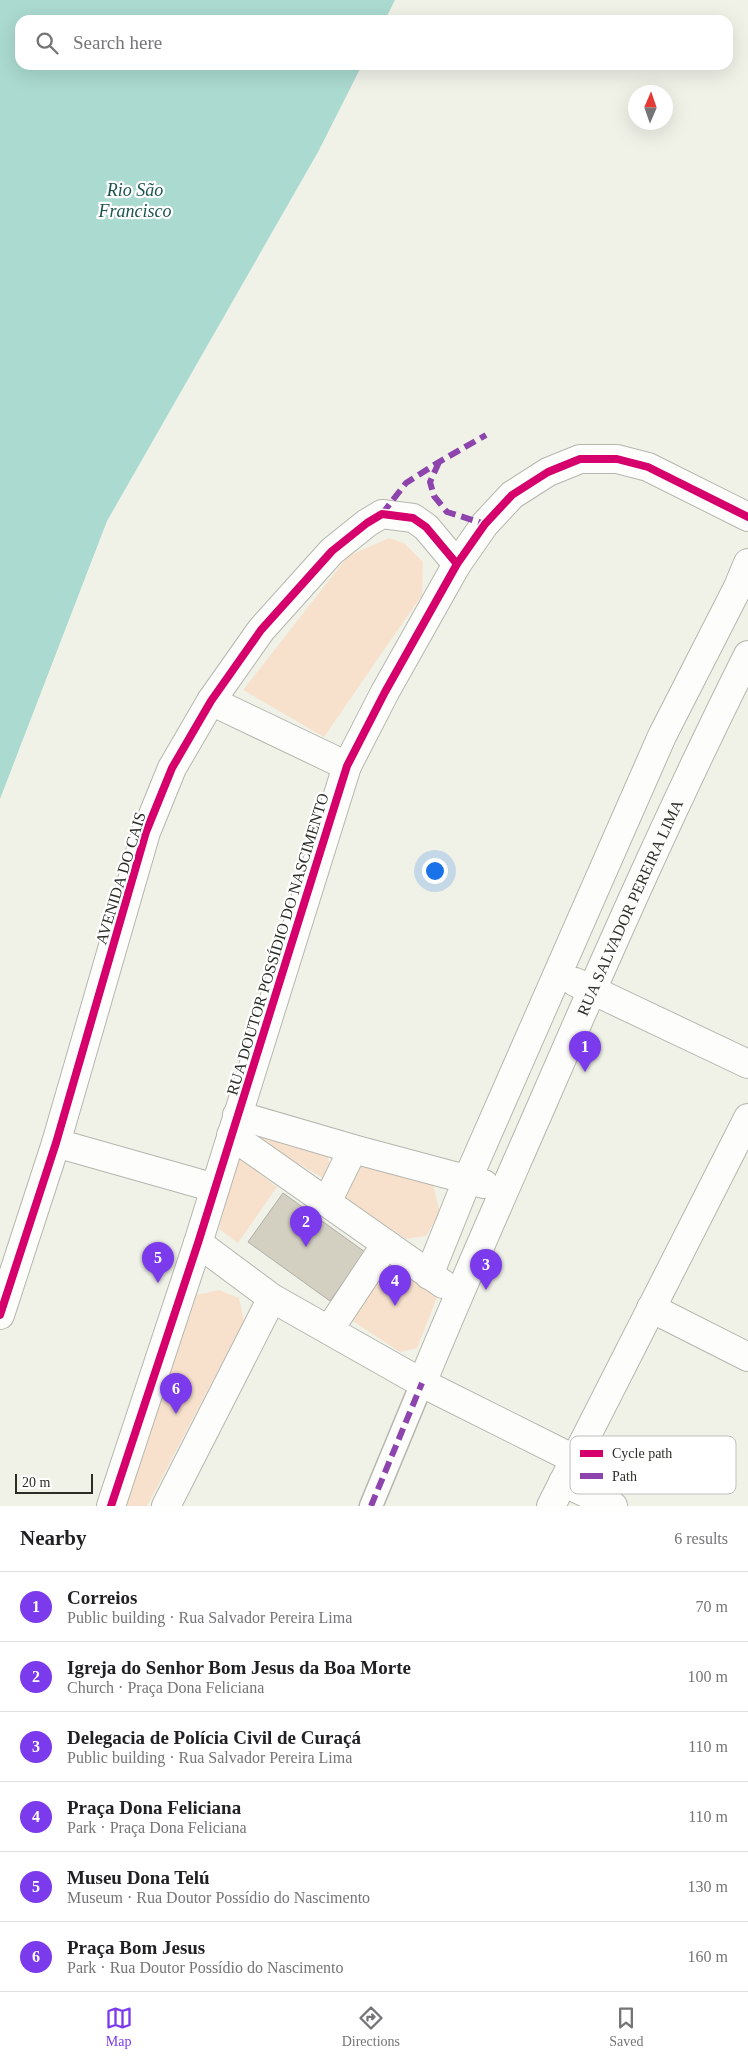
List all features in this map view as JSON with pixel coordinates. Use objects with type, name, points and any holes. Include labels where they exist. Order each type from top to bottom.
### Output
[{"type":"street","name":"RUA DOUTOR POSSÍDIO DO NASCIMENTO","points":[[111,1506],[198,1243],[347,766],[385,692],[457,564],[485,524],[512,495],[548,472],[580,460],[617,459],[648,466],[748,516]]},
{"type":"street","name":"AVENIDA DO CAIS","points":[[0,1315],[56,1143],[146,832],[172,768],[211,701],[261,630],[332,551],[367,523],[382,514],[413,518],[426,527],[457,564]]},
{"type":"street","points":[[429,1275],[468,1178],[662,736],[738,587],[748,563]]},
{"type":"street","name":"RUA SALVADOR PEREIRA LIMA","points":[[422,1383],[458,1295],[592,989],[693,765],[748,655]]},
{"type":"street","points":[[211,701],[347,766]]},
{"type":"street","points":[[558,974],[748,1064]]},
{"type":"street","points":[[586,1436],[748,1118]]},
{"type":"street","points":[[234,1125],[353,1149],[468,1178],[504,1191]]},
{"type":"street","points":[[234,1125],[326,1202],[458,1295]]},
{"type":"street","points":[[56,1143],[214,1188]]},
{"type":"street","points":[[326,1202],[353,1149]]},
{"type":"street","points":[[198,1243],[272,1298],[422,1383],[569,1470],[551,1506]]},
{"type":"street","points":[[329,1330],[386,1244]]},
{"type":"street","points":[[166,1506],[272,1298]]},
{"type":"street","points":[[651,1308],[748,1357]]},
{"type":"street","points":[[371,1506],[422,1383]]},
{"type":"street","points":[[598,1494],[613,1506]]},
{"type":"shaded area","points":[[389,538],[404,543],[423,562],[422,595],[324,737],[243,690],[348,556]]},
{"type":"shaded area","points":[[261,1133],[327,1154],[330,1165],[323,1178],[259,1141]]},
{"type":"shaded area","points":[[238,1157],[277,1187],[238,1243],[219,1229]]},
{"type":"shaded area","points":[[360,1164],[433,1185],[440,1213],[426,1236],[406,1239],[343,1197]]},
{"type":"shaded area","points":[[390,1259],[438,1295],[417,1348],[400,1352],[348,1318]]},
{"type":"shaded area","points":[[219,1290],[239,1298],[244,1321],[147,1506],[126,1506],[196,1295]]},
{"type":"water","name":"Rio São Francisco","points":[[0,0],[395,0],[388,15],[15,15],[15,70],[359,70],[318,152],[107,521],[0,799]]},
{"type":"building","points":[[283,1193],[365,1252],[330,1301],[248,1242]]},
{"type":"marked path","points":[[382,514],[406,483],[486,435]]},
{"type":"marked path","points":[[439,462],[430,482],[434,496],[447,512],[485,524]]},
{"type":"marked path","points":[[371,1506],[422,1383]]},
{"type":"cycle path","points":[[111,1506],[198,1243],[347,766],[385,692],[457,564],[485,524],[512,495],[548,472],[580,459],[617,459],[648,467],[748,517]]},
{"type":"cycle path","points":[[0,1315],[56,1143],[146,832],[172,768],[211,701],[261,630],[332,551],[367,523],[382,514],[413,518],[426,527],[457,564]]},
{"type":"place","name":"Correios","points":[[585,1072]]},
{"type":"place","name":"Igreja do Senhor Bom Jesus da Boa Morte","points":[[306,1247]]},
{"type":"place","name":"Museu Dona Telú","points":[[158,1283]]},
{"type":"place","name":"Delegacia de Polícia Civil de Curaçá","points":[[486,1290]]},
{"type":"place","name":"Praça Dona Feliciana","points":[[395,1306]]},
{"type":"place","name":"Praça Bom Jesus","points":[[176,1414]]}]
